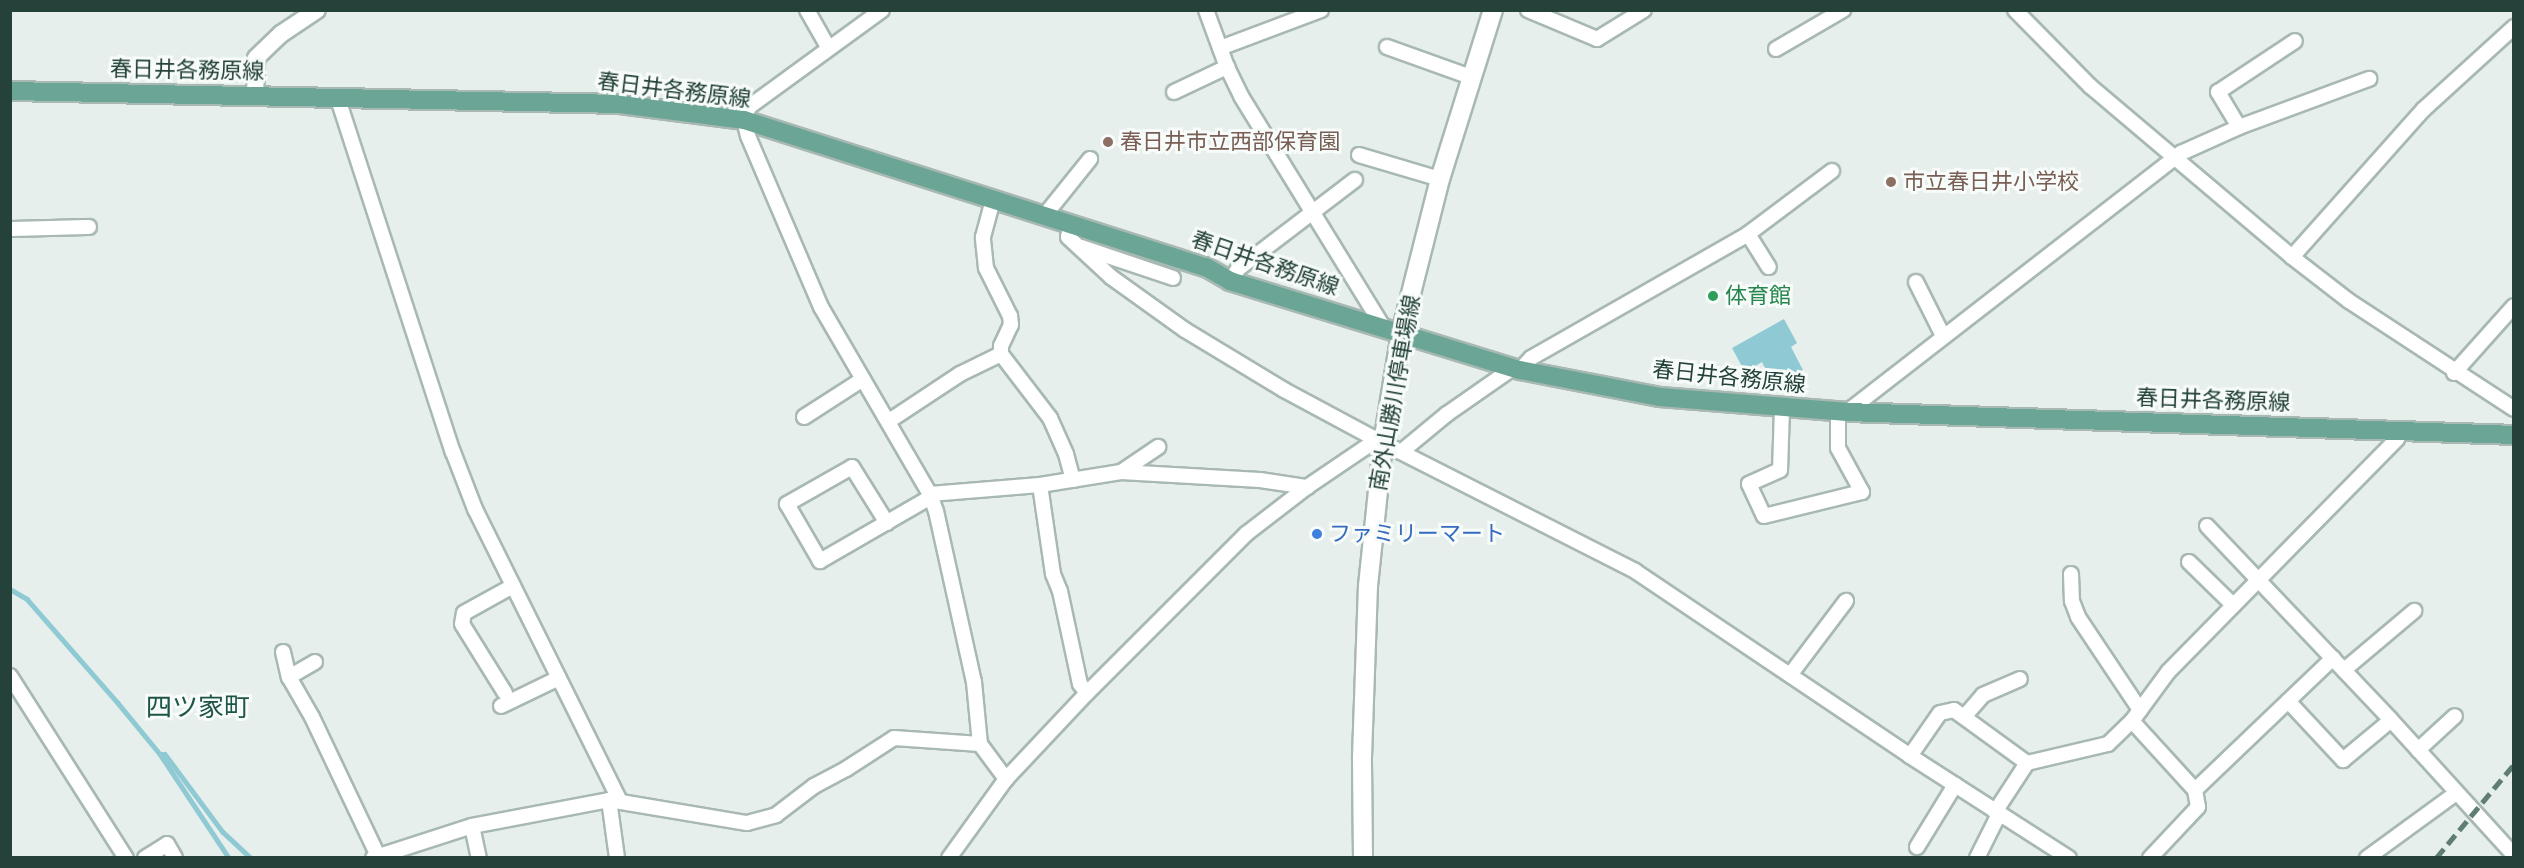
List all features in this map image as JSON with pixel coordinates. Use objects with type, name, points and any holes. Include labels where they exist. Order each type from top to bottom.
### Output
[{"type":"main road","name":"南外山勝川停車場線","points":[[1363,858],[1362,757],[1368,579],[1380,441],[1393,331],[1492,10]]},
{"type":"main road","name":"春日井各務原線","points":[[10,91],[619,104],[744,120],[1206,267],[1230,281],[1516,369],[1660,397],[1842,411],[2514,435]]},
{"type":"street","points":[[255,95],[256,58],[280,34],[318,10]]},
{"type":"street","points":[[807,10],[828,47]]},
{"type":"street","points":[[882,10],[749,106],[744,120],[748,136],[821,307],[889,421],[936,511],[974,682],[980,744],[1006,780]]},
{"type":"street","points":[[1206,10],[1227,68],[1241,96],[1312,211],[1393,331]]},
{"type":"street","points":[[1220,48],[1321,10]]},
{"type":"street","points":[[1528,10],[1598,39],[1623,17],[1644,10]]},
{"type":"street","points":[[1776,49],[1843,10]]},
{"type":"street","points":[[2015,10],[2090,86],[2292,257],[2349,301],[2454,373],[2514,409]]},
{"type":"street","points":[[2292,257],[2424,109],[2514,27]]},
{"type":"street","points":[[2239,127],[2218,92],[2295,40]]},
{"type":"street","points":[[1388,47],[1471,77]]},
{"type":"street","points":[[1174,92],[1227,68]]},
{"type":"street","points":[[1782,408],[1779,470],[1749,484],[1764,516],[1862,492],[1838,448],[1842,411],[2181,153],[2239,127],[2369,79]]},
{"type":"street","points":[[338,99],[453,452],[475,508],[559,678],[614,800],[617,858]]},
{"type":"street","points":[[1359,155],[1440,179]]},
{"type":"street","points":[[1045,215],[1090,159]]},
{"type":"street","points":[[1401,452],[1447,414],[1531,358],[1748,234],[1832,171]]},
{"type":"street","points":[[1230,281],[1239,269],[1355,180]]},
{"type":"street","points":[[993,199],[983,237],[986,268],[1010,316],[1011,326],[1001,346],[1001,354],[1050,418],[1066,454],[1073,480]]},
{"type":"street","points":[[1071,224],[1068,237],[1076,245],[1111,277],[1185,330],[1284,390],[1635,571],[1910,756],[2064,856]]},
{"type":"street","points":[[10,229],[89,227]]},
{"type":"street","points":[[1748,234],[1769,267]]},
{"type":"street","points":[[1076,245],[1173,278]]},
{"type":"street","points":[[1916,282],[1943,336]]},
{"type":"street","points":[[2454,373],[2514,306]]},
{"type":"street","points":[[889,421],[960,374],[1001,354]]},
{"type":"street","points":[[804,417],[863,379]]},
{"type":"street","points":[[1977,858],[1997,813],[2027,763],[2108,744],[2136,716],[2168,672],[2397,439],[2399,431]]},
{"type":"street","points":[[949,858],[1006,780],[1087,693],[1246,534],[1307,487],[1380,441]]},
{"type":"street","points":[[1121,472],[1158,447]]},
{"type":"street","points":[[887,523],[852,467],[787,504],[820,561],[887,523],[930,496],[1040,485],[1121,472],[1260,480],[1307,487]]},
{"type":"street","points":[[1040,485],[1053,574],[1060,591],[1080,684],[1087,693]]},
{"type":"street","points":[[2207,526],[2391,720],[2514,855]]},
{"type":"street","points":[[2189,562],[2233,605]]},
{"type":"street","points":[[2071,574],[2072,601],[2078,617],[2136,716],[2195,790],[2198,807],[2150,858]]},
{"type":"street","points":[[513,586],[464,613],[462,624],[503,699],[559,678]]},
{"type":"street","points":[[1790,675],[1846,601]]},
{"type":"street","points":[[2344,670],[2414,611]]},
{"type":"street","points":[[283,652],[289,677],[312,717],[376,857],[472,826],[614,800],[747,824],[776,815],[814,786],[846,769],[894,738],[980,744]]},
{"type":"street","points":[[2195,790],[2332,658]]},
{"type":"street","points":[[289,677],[315,662]]},
{"type":"street","points":[[10,675],[126,858]]},
{"type":"street","points":[[1964,717],[1983,695],[2020,679]]},
{"type":"street","points":[[2288,701],[2343,760],[2391,720]]},
{"type":"street","points":[[1910,756],[1940,713],[1954,710],[2027,763]]},
{"type":"street","points":[[2418,750],[2455,716]]},
{"type":"street","points":[[1917,847],[1954,785]]},
{"type":"street","points":[[2367,858],[2456,793]]},
{"type":"street","points":[[472,826],[479,858]]},
{"type":"street","points":[[145,858],[167,844],[175,858]]},
{"type":"water","points":[[1784,319],[1797,343],[1791,347],[1803,370],[1796,374],[1767,372],[1762,362],[1745,372],[1732,348]]},
{"type":"waterway","points":[[10,589],[27,599],[160,754],[229,858]]},
{"type":"waterway","points":[[160,754],[165,754],[223,832],[251,858]]},
{"type":"railway","points":[[2436,858],[2514,764]]},
{"type":"place","name":"春日井市立西部保育園","points":[[1108,142]]},
{"type":"place","name":"市立春日井小学校","points":[[1891,182]]},
{"type":"place","name":"体育館","points":[[1713,296]]},
{"type":"place","name":"ファミリーマート","points":[[1317,534]]},
{"type":"district","name":"四ツ家町","points":[[198,708]]}]
